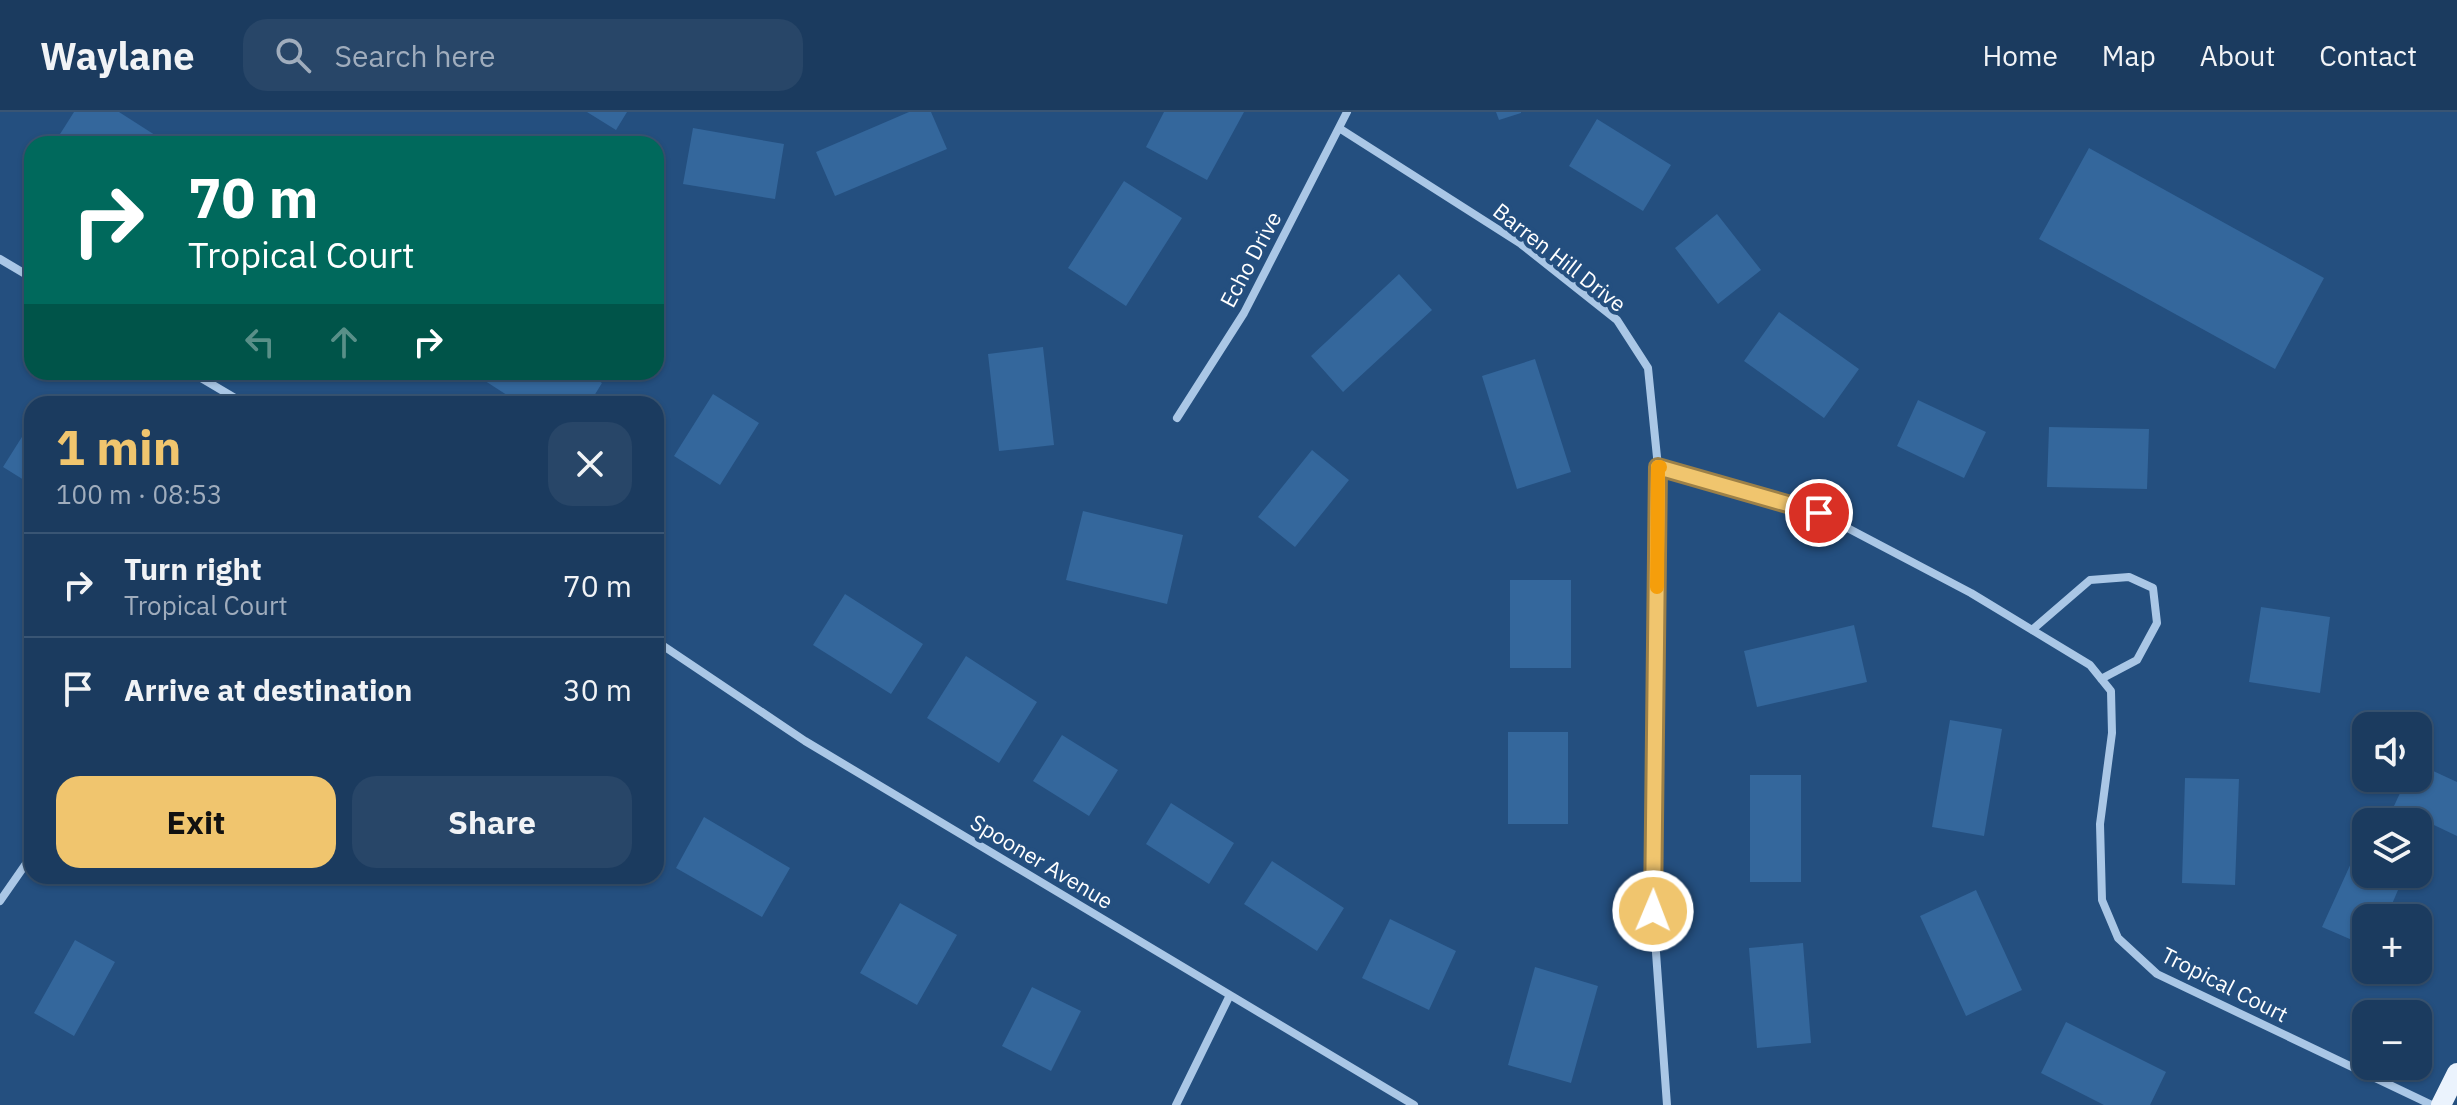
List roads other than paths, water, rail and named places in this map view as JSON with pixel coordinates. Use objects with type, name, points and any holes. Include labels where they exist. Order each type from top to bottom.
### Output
[{"type":"main road","points":[[2441,1105],[2457,1073]]},
{"type":"street","name":"Echo Drive","points":[[1177,418],[1244,313],[1347,112]]},
{"type":"street","name":"Barren Hill Drive","points":[[1339,128],[1521,244],[1617,320],[1648,368],[1658,467],[1653,911],[1667,1105]]},
{"type":"street","points":[[0,259],[24,273]]},
{"type":"street","points":[[204,380],[232,396]]},
{"type":"street","points":[[1658,467],[1819,513],[1971,593],[2032,630],[2090,665],[2101,679],[2137,660],[2157,623],[2153,588],[2129,577],[2090,580],[2032,630]]},
{"type":"street","name":"Spooner Avenue","points":[[664,646],[805,741],[1414,1105]]},
{"type":"street","name":"Tropical Court","points":[[2101,679],[2111,691],[2112,733],[2100,824],[2102,900],[2118,938],[2157,974],[2432,1105]]},
{"type":"street","points":[[0,901],[24,866]]},
{"type":"street","points":[[1176,1105],[1230,995]]}]
